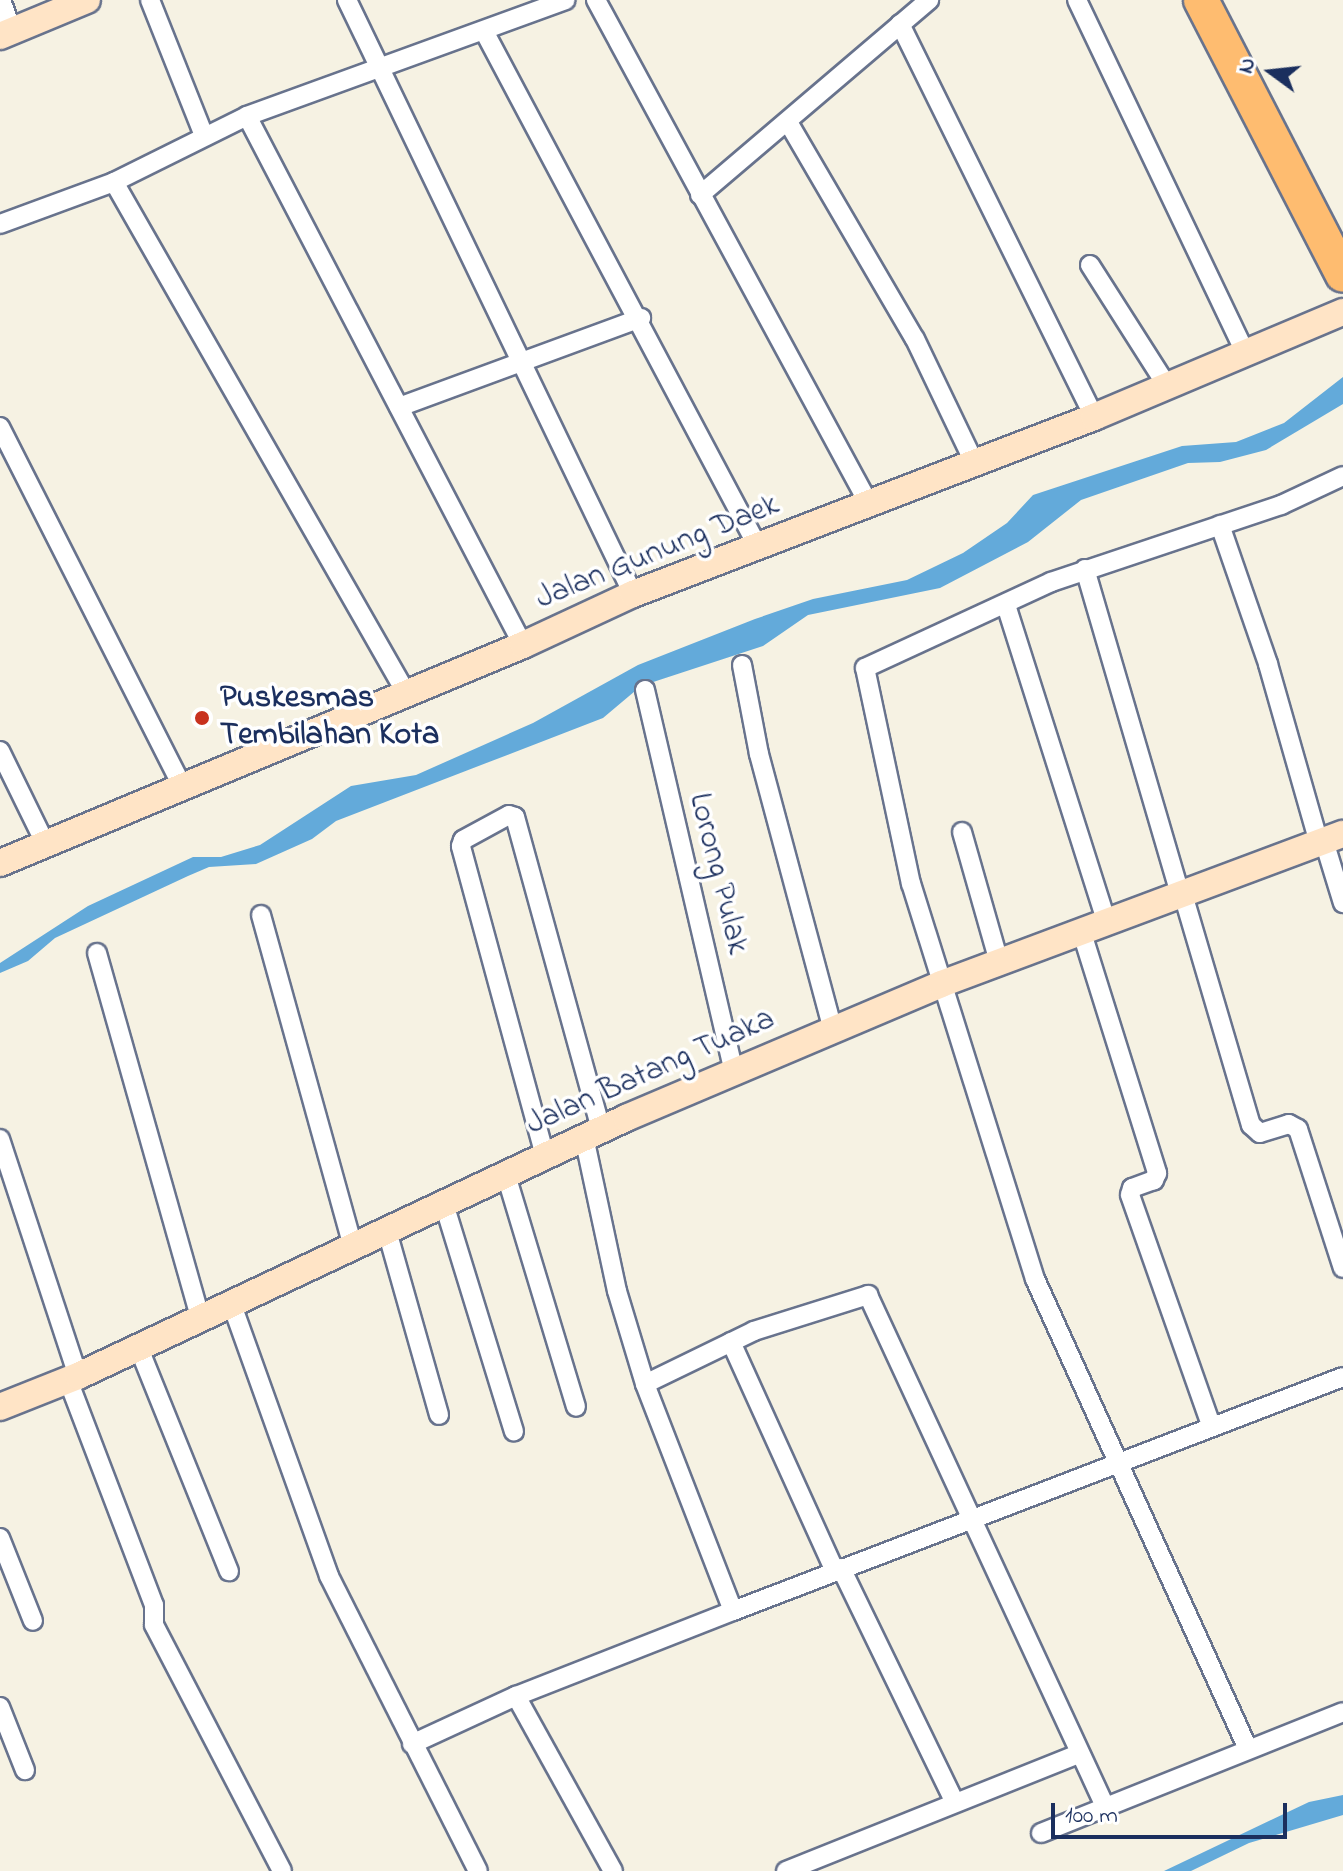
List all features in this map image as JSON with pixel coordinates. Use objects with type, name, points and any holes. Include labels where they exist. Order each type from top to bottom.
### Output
[{"type":"highway","points":[[1201,0],[1342,263]]},
{"type":"highway","points":[[1223,0],[1342,263]]},
{"type":"street","points":[[1,0],[6,34],[87,0]]},
{"type":"street","points":[[150,0],[204,136]]},
{"type":"street","points":[[347,0],[377,68],[633,594]]},
{"type":"street","points":[[0,224],[114,182],[247,116],[566,0]]},
{"type":"street","points":[[596,0],[870,506]]},
{"type":"street","points":[[700,195],[929,0]]},
{"type":"street","points":[[1077,0],[1245,353]]},
{"type":"street","points":[[900,24],[1094,417]]},
{"type":"street","points":[[484,31],[641,318],[758,547]]},
{"type":"street","points":[[247,116],[523,645]]},
{"type":"street","points":[[788,122],[915,339],[975,464]]},
{"type":"street","points":[[114,182],[405,691]]},
{"type":"street","points":[[1090,265],[1167,386]]},
{"type":"street","name":"Jalan Gunung Daek","points":[[0,863],[181,784],[523,645],[633,594],[870,506],[1094,417],[1343,312]]},
{"type":"street","points":[[399,407],[641,318]]},
{"type":"street","points":[[0,427],[181,784]]},
{"type":"street","points":[[1248,1749],[1120,1459],[1072,1369],[1035,1279],[911,884],[865,668],[1085,569],[1220,525],[1343,476]]},
{"type":"street","points":[[1220,525],[1328,839],[1343,903]]},
{"type":"street","points":[[1085,569],[1251,1125],[1260,1133],[1289,1124],[1298,1129],[1343,1268]]},
{"type":"street","points":[[1006,605],[1106,920]]},
{"type":"street","points":[[742,665],[759,754],[833,1030]]},
{"type":"street","name":"Lorong Pulak","points":[[645,690],[734,1072]]},
{"type":"street","points":[[0,751],[45,843]]},
{"type":"street","points":[[545,1156],[461,846],[509,815],[515,817],[593,1133],[617,1291],[645,1384],[733,1611]]},
{"type":"street","points":[[962,832],[999,962]]},
{"type":"street","name":"Jalan Batang Tuaka","points":[[0,1407],[73,1378],[593,1133],[734,1072],[941,984],[1181,891],[1328,839]]},
{"type":"street","points":[[261,915],[353,1247]]},
{"type":"street","points":[[1081,930],[1157,1173],[1154,1180],[1132,1188],[1130,1195],[1211,1425]]},
{"type":"street","points":[[97,953],[200,1316]]},
{"type":"street","points":[[0,1139],[73,1378],[154,1605],[154,1625],[282,1871]]},
{"type":"street","points":[[506,1175],[576,1407]]},
{"type":"street","points":[[444,1204],[514,1431]]},
{"type":"street","points":[[387,1231],[439,1415]]},
{"type":"street","points":[[645,1384],[731,1342],[868,1295],[1104,1804]]},
{"type":"street","points":[[231,1302],[329,1576],[478,1871]]},
{"type":"street","points":[[731,1342],[838,1569],[954,1801]]},
{"type":"street","points":[[138,1346],[229,1571]]},
{"type":"street","points":[[412,1744],[516,1696],[838,1569],[1120,1459],[1343,1377]]},
{"type":"street","points":[[0,1538],[33,1621]]},
{"type":"street","points":[[516,1696],[613,1871]]},
{"type":"street","points":[[0,1707],[25,1770]]},
{"type":"street","points":[[1041,1833],[1104,1804],[1343,1712]]},
{"type":"street","points":[[786,1871],[954,1801],[1079,1754]]},
{"type":"water","points":[[1343,377],[1343,404],[1266,450],[1220,462],[1188,463],[1081,500],[1028,542],[940,588],[808,615],[763,646],[641,686],[603,718],[336,821],[312,839],[256,864],[209,867],[188,876],[55,938],[28,961],[0,973],[0,963],[88,906],[193,857],[221,857],[260,845],[351,786],[416,775],[533,723],[638,665],[755,619],[813,599],[907,580],[963,553],[1007,523],[1033,495],[1182,446],[1236,442],[1284,423]]},
{"type":"water","points":[[1343,1795],[1343,1815],[1249,1843],[1191,1871],[1164,1871],[1309,1802]]},
{"type":"place","name":"Puskesmas Tembilahan Kota","points":[[202,718]]}]
